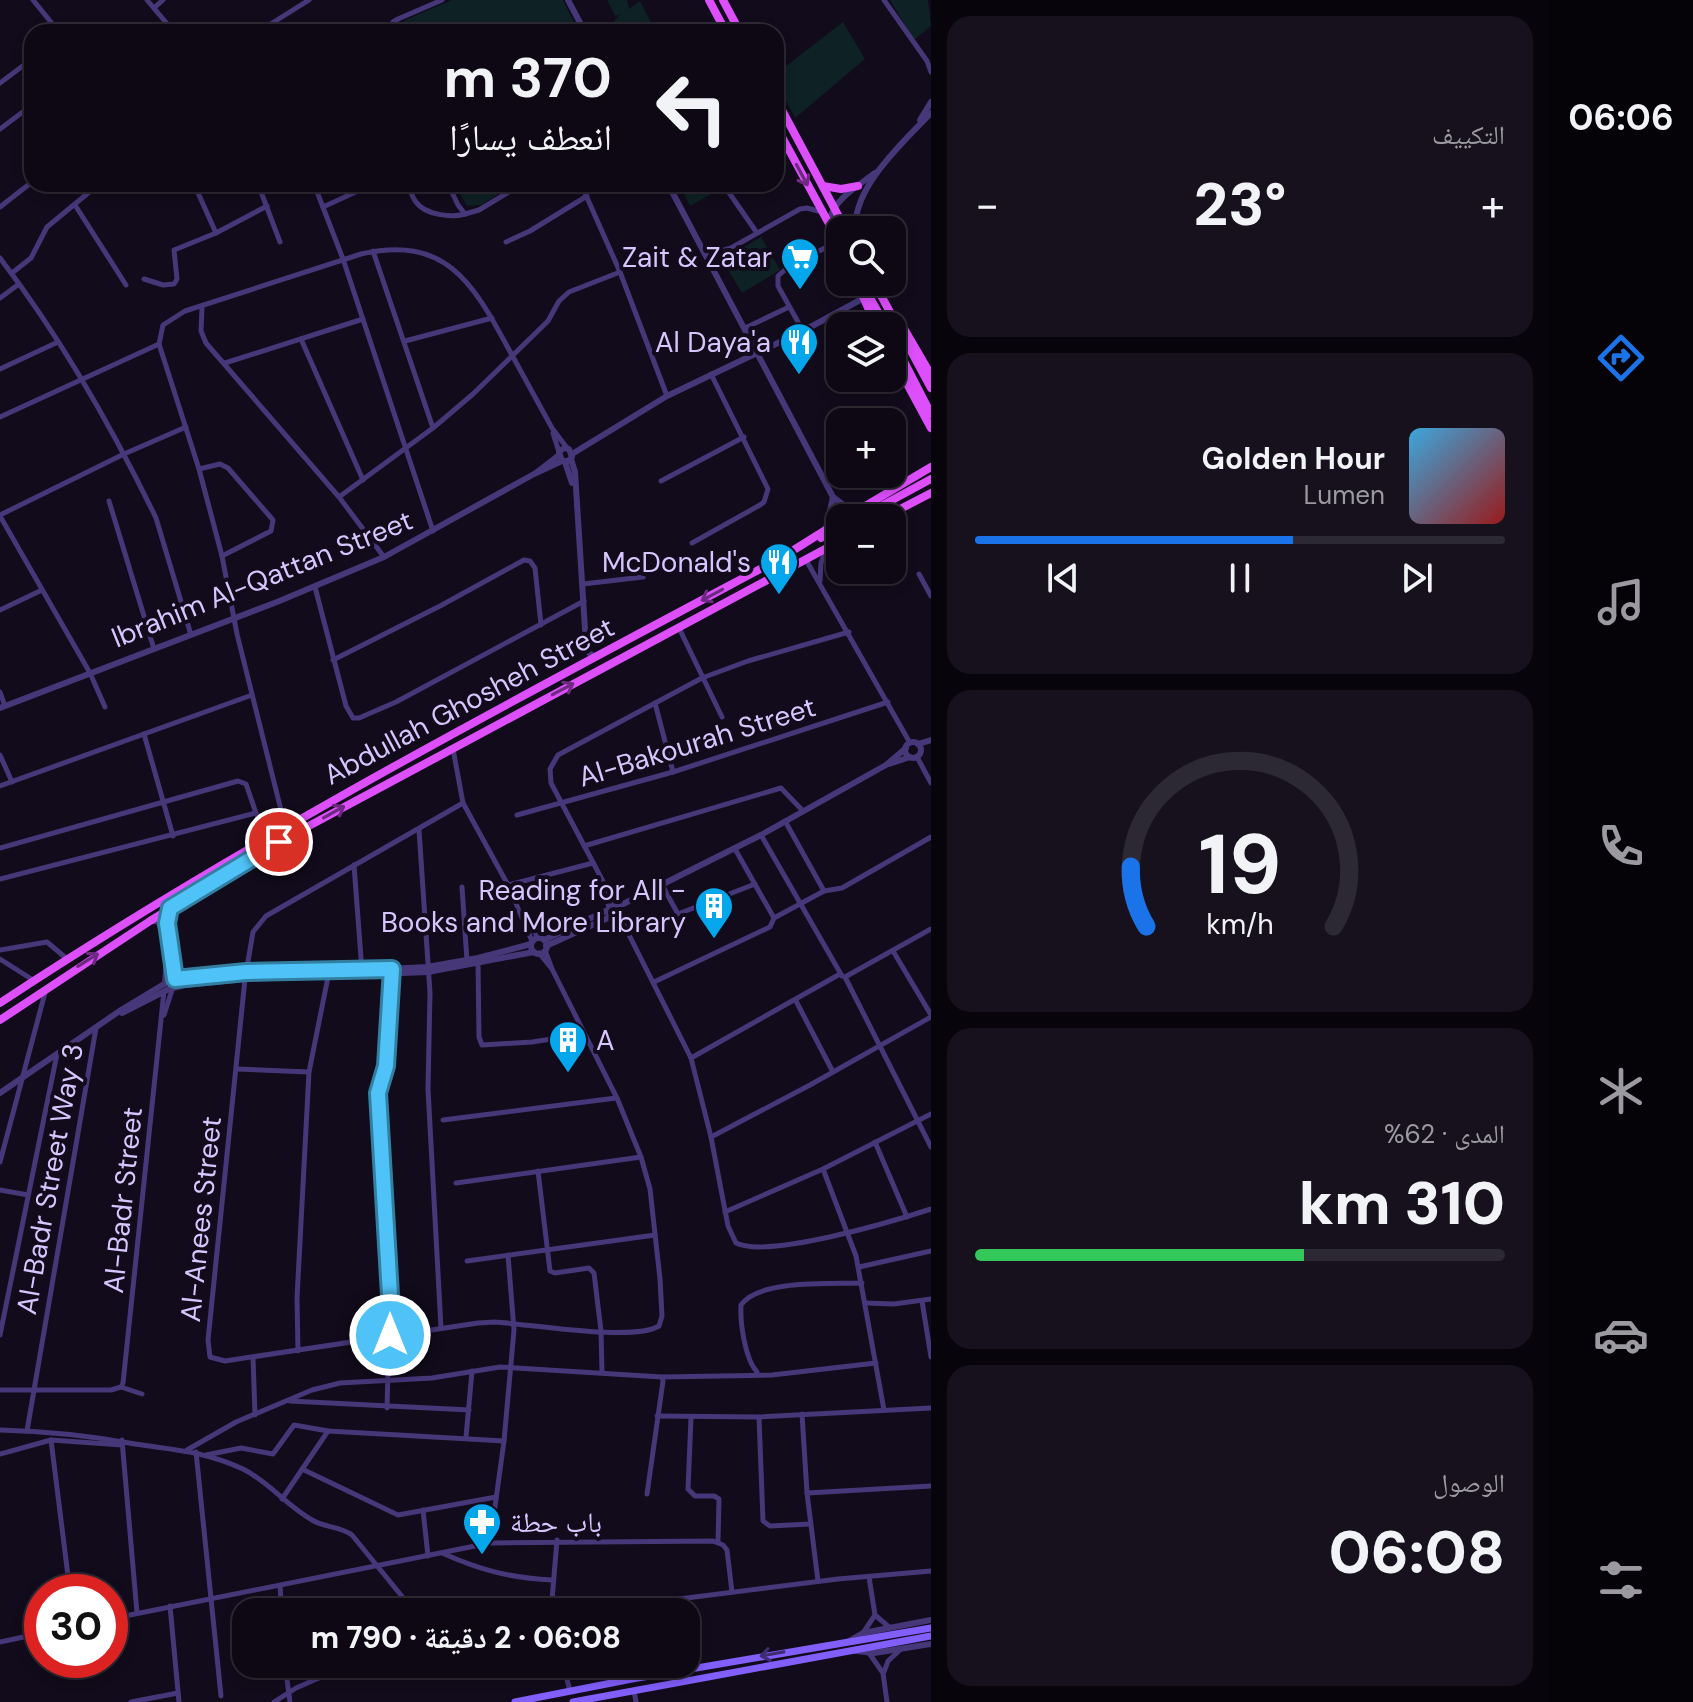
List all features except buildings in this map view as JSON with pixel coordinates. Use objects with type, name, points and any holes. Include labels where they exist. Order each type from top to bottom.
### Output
[{"type":"main road","points":[[709,0],[722,24]]},
{"type":"main road","points":[[723,0],[736,24]]},
{"type":"main road","points":[[784,114],[838,216]]},
{"type":"main road","points":[[784,141],[826,219]]},
{"type":"main road","points":[[823,186],[841,189],[858,186]]},
{"type":"main road","points":[[861,296],[869,312]]},
{"type":"main road","points":[[882,296],[931,388]]},
{"type":"main road","points":[[884,296],[931,375]]},
{"type":"main road","points":[[906,365],[931,414]]},
{"type":"main road","points":[[906,382],[931,428]]},
{"type":"main road","points":[[906,482],[931,467]]},
{"type":"main road","points":[[878,504],[931,479]]},
{"type":"main road","points":[[872,504],[896,488]]},
{"type":"main road","points":[[906,488],[913,491],[912,503]]},
{"type":"main road","points":[[906,506],[931,493]]},
{"type":"main road","name":"Abdullah Ghosheh Street","points":[[0,1003],[66,958],[285,826],[781,558],[826,529]]},
{"type":"main road","points":[[781,558],[826,535]]},
{"type":"main road","name":"Abdullah Ghosheh Street","points":[[0,1020],[170,908],[279,842],[826,549]]},
{"type":"main road","points":[[515,1702],[849,1641],[902,1641],[931,1628]]},
{"type":"main road","points":[[573,1702],[931,1636]]},
{"type":"street","points":[[33,0],[52,24]]},
{"type":"street","points":[[147,0],[167,24]]},
{"type":"street","points":[[154,8],[163,0]]},
{"type":"street","points":[[271,24],[309,0]]},
{"type":"street","points":[[392,24],[442,0]]},
{"type":"street","points":[[568,0],[581,24]]},
{"type":"street","points":[[884,0],[929,62],[931,72]]},
{"type":"street","points":[[0,83],[24,65]]},
{"type":"street","points":[[914,130],[931,102]]},
{"type":"street","points":[[0,129],[24,111]]},
{"type":"street","points":[[832,216],[834,208],[878,171],[931,113]]},
{"type":"street","points":[[857,216],[857,209],[878,171]]},
{"type":"street","points":[[0,207],[24,188]]},
{"type":"street","points":[[12,273],[31,258],[47,227],[90,192]]},
{"type":"street","points":[[198,192],[216,233]]},
{"type":"street","points":[[261,192],[280,242]]},
{"type":"street","points":[[317,192],[343,259],[433,532]]},
{"type":"street","points":[[323,207],[356,192]]},
{"type":"street","points":[[412,192],[418,205],[424,209],[449,216],[479,210],[509,192]]},
{"type":"street","points":[[453,192],[465,214]]},
{"type":"street","points":[[585,192],[620,272],[667,396]]},
{"type":"street","points":[[672,192],[833,497],[840,504]]},
{"type":"street","points":[[729,192],[757,233]]},
{"type":"street","points":[[506,242],[587,196]]},
{"type":"street","points":[[75,205],[126,285]]},
{"type":"street","points":[[144,279],[163,285],[174,284],[177,279],[174,250],[216,233],[267,206]]},
{"type":"street","points":[[707,255],[731,248],[800,209],[822,212]]},
{"type":"street","points":[[803,331],[778,286],[778,276],[787,268],[826,248]]},
{"type":"street","points":[[285,826],[234,619],[222,556],[199,469],[159,344],[160,330],[167,320],[185,311],[373,251],[408,249],[435,258],[465,279],[492,318],[565,455],[574,486],[586,645],[589,653],[596,657]]},
{"type":"street","points":[[373,251],[433,428]]},
{"type":"street","points":[[0,258],[58,342],[124,454],[156,518],[191,635]]},
{"type":"street","points":[[339,497],[433,428],[473,394],[548,321],[559,301],[569,292],[620,272]]},
{"type":"street","points":[[0,298],[19,284]]},
{"type":"street","name":"Ibrahim Al-Qattan Street","points":[[2,707],[234,619],[384,557],[433,532],[667,396],[862,299]]},
{"type":"street","points":[[202,307],[203,338],[339,497],[384,557]]},
{"type":"street","points":[[745,328],[789,307]]},
{"type":"street","points":[[405,341],[492,318]]},
{"type":"street","points":[[225,363],[363,319]]},
{"type":"street","points":[[301,339],[363,480]]},
{"type":"street","points":[[0,369],[58,342]]},
{"type":"street","points":[[0,417],[159,344]]},
{"type":"street","points":[[692,543],[764,502],[768,489],[711,374]]},
{"type":"street","points":[[105,707],[90,673],[0,515],[186,427]]},
{"type":"street","points":[[661,481],[744,437]]},
{"type":"street","points":[[199,469],[220,464],[228,468],[273,520],[271,531],[222,556]]},
{"type":"street","points":[[831,504],[833,497]]},
{"type":"street","points":[[109,501],[154,649]]},
{"type":"street","points":[[820,582],[821,563],[826,549]]},
{"type":"street","points":[[805,559],[849,632],[931,783]]},
{"type":"street","points":[[333,660],[524,560],[530,561],[535,568],[541,625]]},
{"type":"street","points":[[919,574],[931,596]]},
{"type":"street","points":[[583,584],[643,577]]},
{"type":"street","points":[[315,587],[333,660],[353,718],[396,702],[584,601]]},
{"type":"street","points":[[0,610],[42,590]]},
{"type":"street","points":[[679,628],[722,717]]},
{"type":"street","points":[[849,632],[748,661],[702,678],[558,755],[552,762],[549,774],[614,911],[654,982],[691,1058],[732,1240],[745,1247],[850,1234],[931,1209]]},
{"type":"street","points":[[0,692],[2,707]]},
{"type":"street","points":[[0,786],[252,695]]},
{"type":"street","name":"Al-Bakourah Street","points":[[517,815],[673,772],[888,702]]},
{"type":"street","points":[[655,703],[673,772]]},
{"type":"street","points":[[144,734],[173,836]]},
{"type":"street","points":[[245,976],[328,977],[428,969],[478,961],[539,945],[614,911],[735,849],[931,743]]},
{"type":"street","name":"Al-Anees Street","points":[[453,748],[463,803],[617,1098],[641,1157],[650,1189],[661,1322],[648,1331],[478,1323],[253,1357],[220,1361],[210,1357],[208,1347],[245,976],[253,932],[260,921],[463,803]]},
{"type":"street","points":[[0,755],[12,782]]},
{"type":"street","points":[[0,848],[238,781],[246,784],[267,837]]},
{"type":"street","points":[[584,846],[781,788],[803,811]]},
{"type":"street","points":[[0,879],[256,813]]},
{"type":"street","points":[[785,821],[824,891]]},
{"type":"street","points":[[419,830],[430,1003],[428,1089],[441,1328]]},
{"type":"street","points":[[761,835],[843,976],[931,1147]]},
{"type":"street","points":[[654,982],[770,927],[774,918],[824,891],[842,888],[931,837]]},
{"type":"street","points":[[735,849],[774,918]]},
{"type":"street","points":[[508,885],[593,863]]},
{"type":"street","points":[[354,865],[362,971]]},
{"type":"street","points":[[662,885],[678,914],[755,884]]},
{"type":"street","points":[[462,887],[467,963]]},
{"type":"street","points":[[170,908],[167,923],[174,983]]},
{"type":"street","points":[[150,921],[158,921],[162,930],[166,963],[164,991]]},
{"type":"street","points":[[691,1058],[931,929]]},
{"type":"street","points":[[0,950],[47,942],[66,958]]},
{"type":"street","points":[[711,1137],[931,1016],[893,951]]},
{"type":"street","points":[[0,959],[33,980]]},
{"type":"street","points":[[478,961],[479,1037],[482,1045],[584,1034]]},
{"type":"street","points":[[0,1093],[165,983],[245,976],[392,972]]},
{"type":"street","points":[[387,1408],[390,1295],[378,1093],[386,1066],[392,972]]},
{"type":"street","points":[[298,1351],[298,1283],[309,1072],[328,977]]},
{"type":"street","points":[[116,1015],[174,983]]},
{"type":"street","name":"Al-Badr Street","points":[[121,1387],[125,1378],[163,1016],[174,983]]},
{"type":"street","points":[[0,1162],[46,988]]},
{"type":"street","name":"Al-Badr Street","points":[[163,1016],[164,991]]},
{"type":"street","points":[[796,1001],[833,1072]]},
{"type":"street","name":"Al-Badr Street Way 3","points":[[27,1431],[96,1028]]},
{"type":"street","points":[[0,1335],[57,1054]]},
{"type":"street","points":[[237,1069],[309,1072]]},
{"type":"street","points":[[443,1120],[617,1098]]},
{"type":"street","points":[[725,1212],[823,1169],[931,1114]]},
{"type":"street","points":[[875,1142],[907,1217]]},
{"type":"street","points":[[456,1183],[641,1157]]},
{"type":"street","points":[[823,1169],[850,1234],[859,1267],[884,1410]]},
{"type":"street","points":[[538,1171],[546,1250],[552,1273],[593,1270],[601,1331],[602,1372]]},
{"type":"street","points":[[0,1190],[28,1195]]},
{"type":"street","points":[[467,1261],[655,1235]]},
{"type":"street","points":[[859,1267],[931,1251]]},
{"type":"street","points":[[490,1543],[504,1441],[514,1323],[508,1255]]},
{"type":"street","points":[[758,1373],[751,1364],[741,1316],[741,1305],[750,1295],[778,1287],[862,1283]]},
{"type":"street","points":[[866,1303],[894,1304],[931,1299]]},
{"type":"street","points":[[922,1301],[931,1357]]},
{"type":"street","points":[[253,1357],[255,1415]]},
{"type":"street","points":[[187,1450],[226,1427],[312,1390],[340,1383],[432,1378],[511,1367],[662,1377],[772,1375],[876,1363]]},
{"type":"street","points":[[466,1437],[472,1371]]},
{"type":"street","points":[[647,1494],[662,1377]]},
{"type":"street","points":[[0,1390],[111,1390],[121,1387],[142,1394]]},
{"type":"street","points":[[290,1401],[469,1410]]},
{"type":"street","points":[[657,1416],[759,1417],[931,1408]]},
{"type":"street","points":[[802,1414],[807,1493],[818,1581]]},
{"type":"street","points":[[759,1417],[763,1521],[770,1526],[810,1524]]},
{"type":"street","points":[[691,1418],[688,1491],[695,1496],[719,1499],[718,1542]]},
{"type":"street","points":[[205,1456],[241,1448],[273,1454],[294,1425],[328,1431],[504,1441]]},
{"type":"street","points":[[0,1430],[187,1450],[243,1470],[314,1522],[347,1532],[403,1598]]},
{"type":"street","points":[[282,1499],[328,1431]]},
{"type":"street","points":[[0,1454],[51,1440],[75,1438]]},
{"type":"street","points":[[51,1440],[68,1574]]},
{"type":"street","points":[[122,1443],[137,1613]]},
{"type":"street","points":[[196,1452],[221,1696]]},
{"type":"street","points":[[302,1469],[398,1515],[496,1497]]},
{"type":"street","points":[[807,1493],[931,1486]]},
{"type":"street","points":[[423,1510],[428,1556]]},
{"type":"street","points":[[551,1598],[557,1540]]},
{"type":"street","points":[[128,1615],[490,1543],[557,1540],[718,1542],[729,1557],[732,1592]]},
{"type":"street","points":[[442,1553],[476,1568],[521,1578],[552,1580]]},
{"type":"street","points":[[684,1598],[931,1571]]},
{"type":"street","points":[[869,1577],[875,1615],[889,1627]]},
{"type":"street","points":[[280,1586],[281,1598]]},
{"type":"street","points":[[170,1606],[179,1702]]},
{"type":"street","points":[[863,1633],[875,1615]]},
{"type":"street","points":[[849,1641],[863,1633],[931,1620]]},
{"type":"street","points":[[0,1642],[24,1637]]},
{"type":"street","points":[[883,1673],[902,1641]]},
{"type":"street","points":[[856,1651],[869,1653],[902,1641],[931,1644]]},
{"type":"street","points":[[869,1653],[883,1673],[887,1702]]},
{"type":"street","points":[[286,1678],[290,1702]]},
{"type":"street","points":[[274,1702],[321,1678]]},
{"type":"street","points":[[567,1678],[570,1691]]},
{"type":"street","points":[[634,1691],[636,1702]]},
{"type":"street","points":[[131,1702],[178,1693]]},
{"type":"green space","points":[[452,0],[563,0],[575,24],[403,24],[405,20]]},
{"type":"green space","points":[[607,0],[627,0],[629,9],[640,1],[652,24],[612,24],[621,14],[615,16]]},
{"type":"green space","points":[[890,0],[928,0],[931,26],[914,40]]},
{"type":"green space","points":[[843,22],[865,59],[795,118],[784,97],[784,68]]},
{"type":"green space","points":[[459,192],[501,192],[481,205],[467,206]]},
{"type":"green space","points":[[683,192],[714,192],[690,206]]},
{"type":"green space","points":[[761,237],[780,270],[742,293],[722,260]]},
{"type":"place","name":"Zait & Zatar","points":[[800,291]]},
{"type":"place","name":"Al Daya'a","points":[[799,376]]},
{"type":"place","name":"McDonald's","points":[[779,596]]},
{"type":"place","name":"Reading for All - Books and More Library","points":[[714,940]]},
{"type":"place","name":"A","points":[[568,1074]]},
{"type":"place","name":"باب حطة","points":[[482,1556]]},
{"type":"route","points":[[279,842],[170,908],[167,923],[175,979],[246,972],[392,969],[386,1066],[378,1093],[390,1335]]}]
